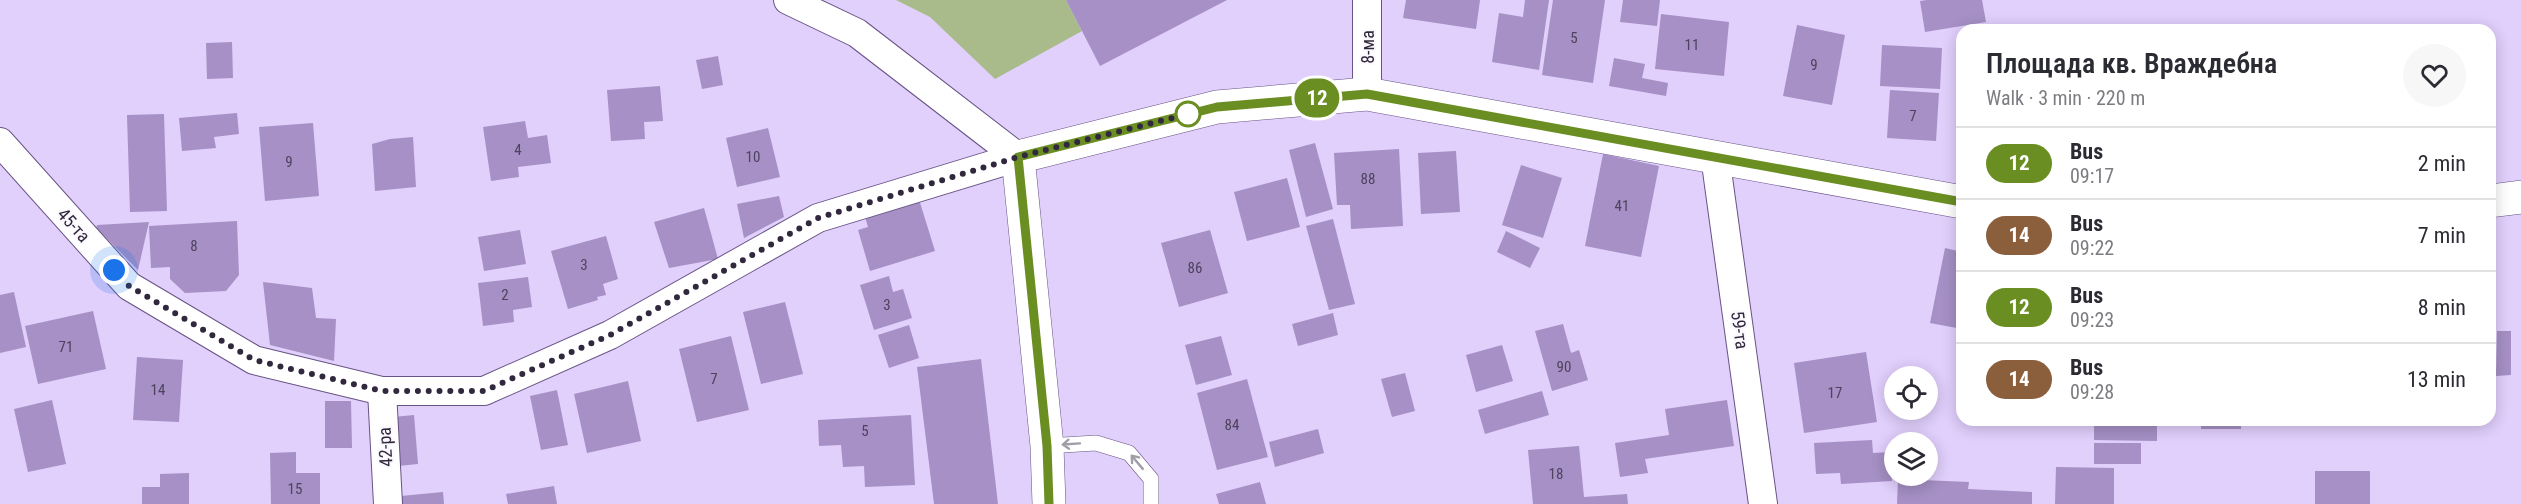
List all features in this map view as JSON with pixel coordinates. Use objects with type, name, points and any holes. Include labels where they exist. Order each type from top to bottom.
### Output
[{"type":"street","points":[[788,0],[857,33],[1018,157],[1047,446],[1049,504]]},
{"type":"street","name":"8-ма","points":[[1366,0],[1367,94]]},
{"type":"street","points":[[1018,157],[1217,107],[1367,94],[1956,201]]},
{"type":"street","name":"45-та","points":[[0,142],[129,286],[254,360],[382,391],[484,391],[610,335],[818,218],[1018,157]]},
{"type":"street","name":"59-та","points":[[1715,156],[1763,504]]},
{"type":"street","points":[[2496,200],[2521,197]]},
{"type":"street","name":"42-ра","points":[[382,391],[388,504]]},
{"type":"lane","points":[[1047,446],[1096,443],[1129,453],[1151,479],[1151,504]]},
{"type":"green space","points":[[896,0],[1066,0],[1082,31],[995,79],[930,17]]},
{"type":"building","points":[[1066,0],[1227,0],[1100,66]]},
{"type":"building","points":[[1406,0],[1480,0],[1476,29],[1403,18]]},
{"type":"building","points":[[1525,0],[1549,0],[1539,70],[1492,62],[1499,13],[1523,17]]},
{"type":"building","points":[[1553,0],[1605,0],[1593,83],[1542,75]]},
{"type":"building","points":[[1623,0],[1660,0],[1657,26],[1620,22]]},
{"type":"building","points":[[1982,0],[1986,22],[1956,24],[1956,27],[1925,32],[1920,1]]},
{"type":"building","points":[[1661,14],[1729,22],[1724,76],[1655,69]]},
{"type":"building","points":[[1797,25],[1845,35],[1832,105],[1783,96]]},
{"type":"building","points":[[232,42],[233,78],[207,79],[206,43]]},
{"type":"building","points":[[1882,45],[1942,48],[1940,89],[1880,86]]},
{"type":"building","points":[[718,56],[723,85],[702,89],[696,60]]},
{"type":"building","points":[[1614,58],[1645,64],[1642,78],[1668,83],[1666,96],[1609,86]]},
{"type":"building","points":[[660,86],[663,121],[644,122],[645,139],[611,141],[607,90]]},
{"type":"building","points":[[1890,90],[1939,93],[1936,141],[1887,138]]},
{"type":"building","points":[[237,113],[239,134],[214,137],[216,148],[182,151],[179,118]]},
{"type":"building","points":[[164,114],[167,211],[130,212],[127,115]]},
{"type":"building","points":[[525,121],[528,138],[547,135],[551,163],[518,167],[519,177],[491,181],[483,127]]},
{"type":"building","points":[[313,123],[319,196],[265,201],[259,127]]},
{"type":"building","points":[[768,128],[780,177],[737,187],[726,138]]},
{"type":"building","points":[[413,137],[416,187],[375,191],[372,144],[390,139]]},
{"type":"building","points":[[1315,143],[1333,209],[1306,217],[1289,150]]},
{"type":"building","points":[[1399,149],[1403,226],[1351,229],[1350,205],[1337,205],[1334,153]]},
{"type":"building","points":[[1456,151],[1460,212],[1421,214],[1418,153]]},
{"type":"building","points":[[1603,154],[1659,166],[1641,257],[1585,246]]},
{"type":"building","points":[[1521,165],[1562,178],[1543,238],[1502,225]]},
{"type":"building","points":[[1287,178],[1300,227],[1247,241],[1234,192]]},
{"type":"building","points":[[917,193],[935,251],[870,271],[858,230],[868,227],[863,210]]},
{"type":"building","points":[[779,196],[784,217],[744,238],[737,204]]},
{"type":"building","points":[[704,208],[718,259],[669,268],[654,222]]},
{"type":"building","points":[[1333,219],[1355,304],[1329,310],[1306,226]]},
{"type":"building","points":[[237,221],[239,275],[226,291],[185,293],[170,279],[170,267],[151,268],[149,226]]},
{"type":"building","points":[[149,222],[138,270],[96,228],[97,225]]},
{"type":"building","points":[[520,230],[526,264],[484,271],[478,237]]},
{"type":"building","points":[[1210,230],[1228,293],[1179,307],[1161,243]]},
{"type":"building","points":[[1506,231],[1540,248],[1530,268],[1497,252]]},
{"type":"building","points":[[606,236],[618,279],[603,284],[606,295],[597,297],[598,300],[568,309],[551,251]]},
{"type":"building","points":[[1945,248],[1956,251],[1956,328],[1930,323]]},
{"type":"building","points":[[889,276],[893,292],[903,289],[912,318],[874,330],[860,285]]},
{"type":"building","points":[[528,277],[532,307],[513,310],[514,322],[483,326],[478,283]]},
{"type":"building","points":[[263,282],[312,288],[316,318],[336,319],[334,361],[270,345]]},
{"type":"building","points":[[14,292],[26,347],[0,353],[0,295]]},
{"type":"building","points":[[785,302],[803,374],[761,384],[743,312]]},
{"type":"building","points":[[93,311],[106,369],[38,384],[25,326]]},
{"type":"building","points":[[1333,313],[1338,335],[1298,346],[1292,324]]},
{"type":"building","points":[[1563,324],[1571,353],[1579,350],[1588,380],[1552,391],[1535,331]]},
{"type":"building","points":[[909,325],[919,358],[889,368],[878,335]]},
{"type":"building","points":[[2497,331],[2511,331],[2511,375],[2496,376]]},
{"type":"building","points":[[731,336],[749,410],[697,422],[679,349]]},
{"type":"building","points":[[1221,336],[1232,375],[1196,385],[1185,345]]},
{"type":"building","points":[[1502,345],[1513,381],[1476,392],[1466,355]]},
{"type":"building","points":[[1866,352],[1877,422],[1804,433],[1794,363]]},
{"type":"building","points":[[137,357],[183,360],[179,422],[133,420]]},
{"type":"building","points":[[981,359],[998,504],[934,504],[917,367]]},
{"type":"building","points":[[1405,373],[1415,411],[1392,417],[1381,379]]},
{"type":"building","points":[[1247,379],[1268,457],[1217,470],[1197,393]]},
{"type":"building","points":[[628,381],[641,441],[587,453],[574,394]]},
{"type":"building","points":[[557,390],[568,445],[541,450],[530,396]]},
{"type":"building","points":[[1542,391],[1549,415],[1485,434],[1478,410]]},
{"type":"building","points":[[52,400],[66,464],[28,472],[14,409]]},
{"type":"building","points":[[1727,400],[1734,446],[1645,459],[1648,473],[1620,477],[1615,443],[1669,435],[1665,409]]},
{"type":"building","points":[[325,401],[351,401],[352,448],[325,448]]},
{"type":"building","points":[[414,415],[418,464],[398,466],[393,417]]},
{"type":"building","points":[[911,415],[915,485],[865,487],[864,466],[843,467],[841,445],[819,446],[818,420]]},
{"type":"building","points":[[2094,426],[2157,426],[2157,441],[2094,440]]},
{"type":"building","points":[[2201,426],[2241,426],[2241,429],[2201,429]]},
{"type":"building","points":[[1318,429],[1324,453],[1275,467],[1269,442]]},
{"type":"building","points":[[1872,440],[1873,453],[1884,452],[1884,481],[1841,484],[1840,473],[1816,474],[1814,443]]},
{"type":"building","points":[[2094,443],[2141,443],[2141,464],[2094,464]]},
{"type":"building","points":[[1579,446],[1584,497],[1627,494],[1628,504],[1533,504],[1528,450]]},
{"type":"building","points":[[296,452],[296,473],[320,473],[320,504],[271,504],[270,453]]},
{"type":"building","points":[[2056,467],[2114,468],[2114,504],[2055,504]]},
{"type":"building","points":[[2315,471],[2370,471],[2370,504],[2315,504]]},
{"type":"building","points":[[189,473],[189,504],[142,504],[142,487],[160,487],[160,474]]},
{"type":"building","points":[[1938,481],[1969,482],[1968,489],[2032,492],[2032,504],[1897,504],[1898,486],[1938,486]]},
{"type":"building","points":[[1260,482],[1266,504],[1219,504],[1216,494]]},
{"type":"building","points":[[554,486],[557,504],[508,504],[506,494]]},
{"type":"building","points":[[443,492],[444,504],[401,504],[401,496]]},
{"type":"bus line","name":"12","points":[[1049,504],[1047,446],[1018,157],[1217,107],[1367,94],[1956,201]]},
{"type":"route","points":[[114,270],[129,286],[254,360],[382,391],[484,391],[610,335],[818,218],[1018,157],[1188,114]]}]
